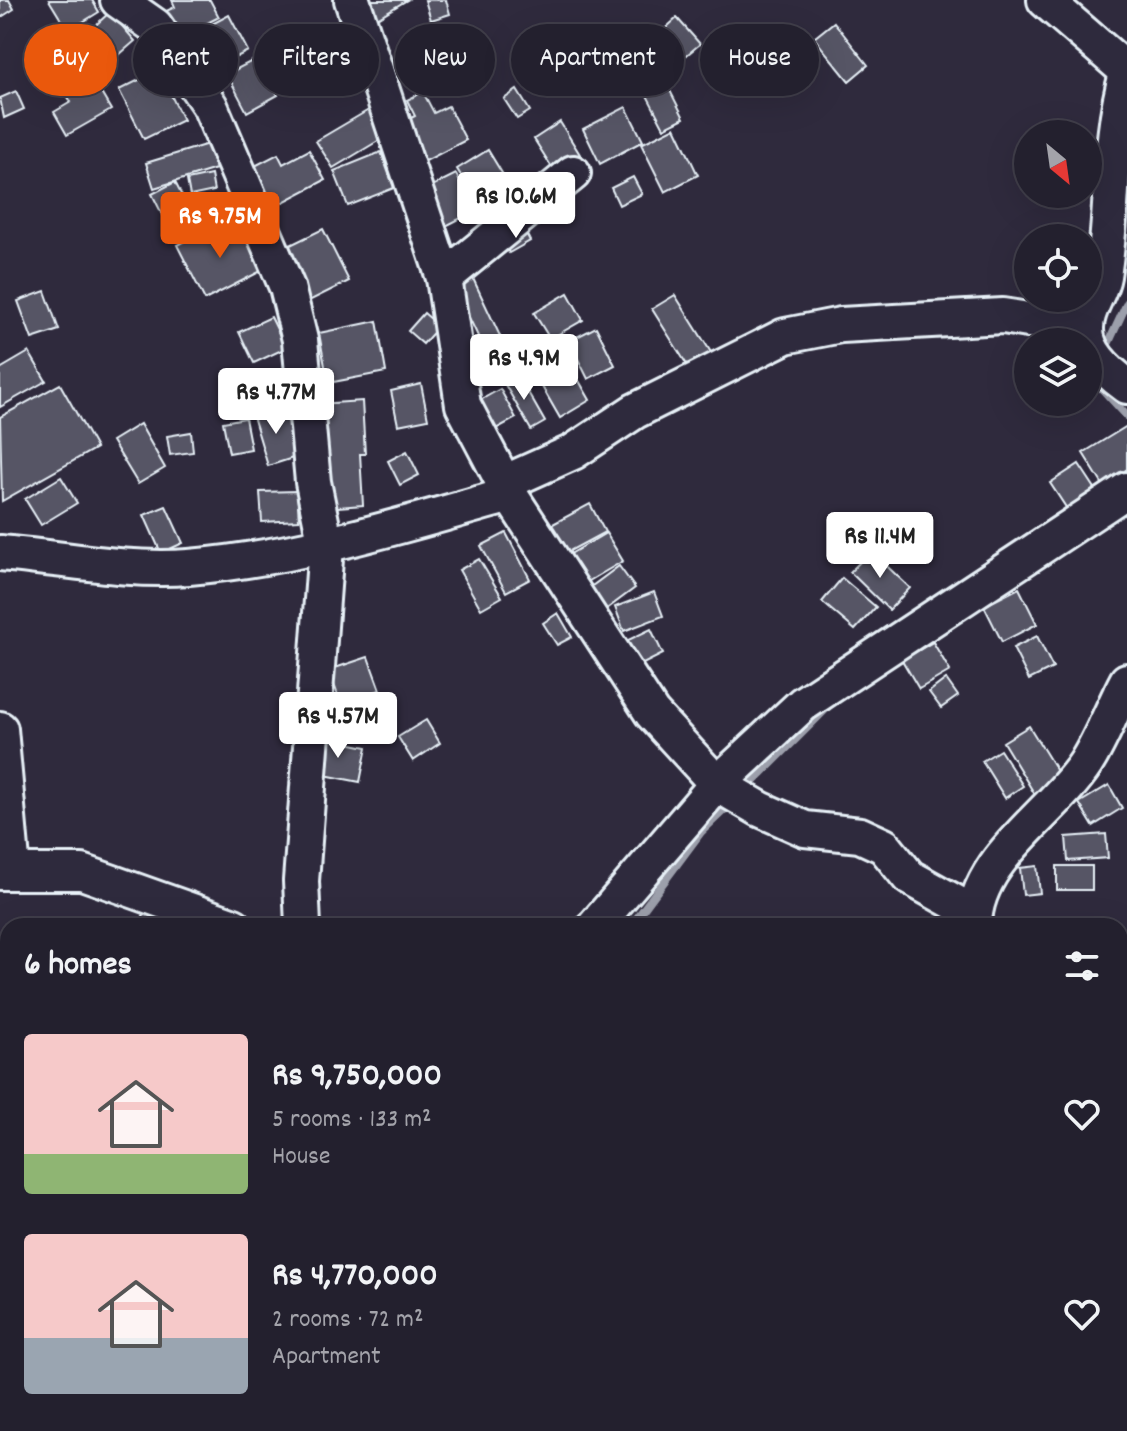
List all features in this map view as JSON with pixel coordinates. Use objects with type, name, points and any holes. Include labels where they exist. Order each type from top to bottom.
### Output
[{"type":"street","points":[[118,0],[155,26],[210,106],[287,287],[300,340],[313,482],[326,546],[301,881],[303,918]]},
{"type":"street","points":[[352,0],[444,278],[463,405],[507,489],[652,713],[717,784],[760,809],[805,829],[860,835],[884,846],[909,877],[972,918]]},
{"type":"street","points":[[1045,0],[1127,73],[1117,109],[1103,279],[1089,308],[1085,328]]},
{"type":"street","points":[[444,278],[573,173]]},
{"type":"street","points":[[0,553],[154,568],[190,567],[326,546],[507,489],[573,452],[635,411],[785,336],[841,325],[1003,316],[1079,328]]},
{"type":"street","points":[[1102,363],[1127,386]]},
{"type":"street","points":[[602,918],[717,784],[803,704],[1127,490]]},
{"type":"street","points":[[974,918],[991,871],[1085,764],[1127,681]]},
{"type":"street","points":[[0,729],[6,872],[82,872],[211,918]]},
{"type":"building","points":[[0,0],[9,0],[14,9],[0,18]]},
{"type":"building","points":[[49,0],[92,0],[99,12],[79,24],[64,24]]},
{"type":"building","points":[[172,0],[210,0],[219,17],[205,24],[165,24],[160,14],[175,7]]},
{"type":"building","points":[[364,0],[407,0],[375,19]]},
{"type":"building","points":[[425,0],[446,0],[450,14],[431,20]]},
{"type":"building","points":[[110,12],[133,39],[133,43],[117,57],[117,24],[97,24]]},
{"type":"building","points":[[229,15],[234,24],[212,24]]},
{"type":"building","points":[[834,22],[868,65],[849,81],[819,44],[819,34]]},
{"type":"building","points":[[684,26],[700,44],[684,57]]},
{"type":"building","points":[[238,32],[248,51],[238,56]]},
{"type":"building","points":[[254,60],[254,96],[276,96],[247,112],[238,95],[238,68]]},
{"type":"building","points":[[133,83],[133,96],[171,96],[183,120],[144,139],[119,90]]},
{"type":"building","points":[[16,91],[24,109],[4,118],[0,98]]},
{"type":"building","points":[[511,94],[521,96],[530,111],[517,119],[504,99]]},
{"type":"building","points":[[67,96],[103,96],[111,110],[67,135],[54,112],[71,102]]},
{"type":"building","points":[[425,96],[434,113],[448,106],[466,140],[418,165],[397,125],[415,116],[407,100]]},
{"type":"building","points":[[647,96],[673,96],[684,118],[664,128]]},
{"type":"building","points":[[626,107],[643,141],[600,164],[583,129]]},
{"type":"building","points":[[372,108],[388,135],[333,168],[316,141]]},
{"type":"building","points":[[560,122],[584,161],[558,177],[534,139]]},
{"type":"building","points":[[675,127],[698,175],[665,192],[641,144]]},
{"type":"building","points":[[208,144],[216,169],[154,188],[146,163]]},
{"type":"building","points":[[309,150],[325,180],[268,210],[247,170],[278,154],[283,164]]},
{"type":"building","points":[[488,150],[517,198],[486,217],[457,169]]},
{"type":"building","points":[[381,152],[394,188],[348,206],[334,171]]},
{"type":"building","points":[[456,174],[475,211],[440,229],[420,192]]},
{"type":"building","points":[[211,175],[214,191],[190,196],[187,180]]},
{"type":"building","points":[[633,177],[642,194],[619,205],[611,188]]},
{"type":"building","points":[[175,182],[186,204],[163,216],[152,194]]},
{"type":"building","points":[[213,226],[220,239],[244,227],[265,269],[205,300],[177,245]]},
{"type":"building","points":[[523,227],[530,241],[509,253],[501,239]]},
{"type":"building","points":[[323,229],[349,281],[305,303],[278,251]]},
{"type":"building","points":[[470,272],[500,336],[482,345],[452,281]]},
{"type":"building","points":[[45,291],[59,330],[32,339],[18,301]]},
{"type":"building","points":[[568,293],[583,320],[550,339],[534,313]]},
{"type":"building","points":[[675,295],[712,354],[689,368],[652,309]]},
{"type":"building","points":[[424,313],[439,326],[423,344],[408,331]]},
{"type":"building","points":[[271,317],[286,348],[254,363],[239,332]]},
{"type":"building","points":[[377,321],[386,372],[328,383],[319,333]]},
{"type":"building","points":[[596,327],[615,365],[588,379],[569,341]]},
{"type":"building","points":[[559,346],[590,400],[560,418],[529,364]]},
{"type":"building","points":[[29,352],[46,381],[0,407],[0,369]]},
{"type":"building","points":[[517,373],[545,422],[531,430],[503,381]]},
{"type":"building","points":[[60,384],[96,448],[2,501],[0,417]]},
{"type":"building","points":[[421,384],[428,419],[398,425],[391,391]]},
{"type":"building","points":[[500,389],[516,418],[485,435],[470,406]]},
{"type":"building","points":[[362,401],[365,454],[360,454],[363,505],[325,508],[318,404]]},
{"type":"building","points":[[284,407],[299,456],[268,466],[253,416]]},
{"type":"building","points":[[245,418],[251,449],[229,453],[223,422]]},
{"type":"building","points":[[140,424],[165,468],[138,484],[112,441]]},
{"type":"building","points":[[1127,426],[1127,469],[1123,472],[1126,478],[1106,490],[1083,453]]},
{"type":"building","points":[[191,432],[193,452],[170,455],[167,436]]},
{"type":"building","points":[[407,451],[419,475],[400,485],[388,461]]},
{"type":"building","points":[[1079,464],[1100,496],[1071,515],[1050,483]]},
{"type":"building","points":[[61,477],[77,503],[41,525],[25,499]]},
{"type":"building","points":[[297,491],[299,520],[262,522],[260,492]]},
{"type":"building","points":[[590,504],[605,532],[566,553],[551,525]]},
{"type":"building","points":[[166,506],[183,543],[161,553],[144,515]]},
{"type":"building","points":[[506,533],[530,579],[506,592],[481,546]]},
{"type":"building","points":[[606,533],[623,561],[584,584],[567,556]]},
{"type":"building","points":[[871,551],[910,588],[889,610],[850,572]]},
{"type":"building","points":[[479,559],[502,597],[481,609],[459,570]]},
{"type":"building","points":[[619,566],[635,588],[604,611],[588,589]]},
{"type":"building","points":[[842,578],[876,607],[855,630],[822,602]]},
{"type":"building","points":[[1019,588],[1037,624],[1002,642],[984,606]]},
{"type":"building","points":[[654,592],[663,616],[624,631],[615,607]]},
{"type":"building","points":[[558,613],[572,637],[557,645],[543,623]]},
{"type":"building","points":[[651,629],[663,654],[633,669],[620,644]]},
{"type":"building","points":[[1037,636],[1053,668],[1029,680],[1013,648]]},
{"type":"building","points":[[933,642],[950,671],[919,689],[902,660]]},
{"type":"building","points":[[368,657],[380,690],[341,704],[329,670]]},
{"type":"building","points":[[946,679],[958,696],[941,708],[929,692]]},
{"type":"building","points":[[426,720],[440,743],[413,761],[398,737]]},
{"type":"building","points":[[1029,726],[1063,781],[1037,798],[1003,742]]},
{"type":"building","points":[[316,737],[367,747],[360,782],[309,772]]},
{"type":"building","points":[[1000,750],[1023,786],[1005,798],[982,761]]},
{"type":"building","points":[[1109,785],[1122,808],[1093,826],[1079,803]]},
{"type":"building","points":[[1106,834],[1108,858],[1068,861],[1066,837]]},
{"type":"building","points":[[1037,866],[1040,893],[1023,895],[1020,868]]},
{"type":"building","points":[[1057,866],[1092,866],[1092,890],[1057,890]]},
{"type":"building","points":[[146,909],[167,918],[142,918]]},
{"type":"waterway","points":[[1109,342],[1127,303]]},
{"type":"waterway","points":[[1102,389],[1127,416]]},
{"type":"waterway","points":[[754,781],[833,702]]},
{"type":"waterway","points":[[637,918],[701,832],[724,810]]}]
